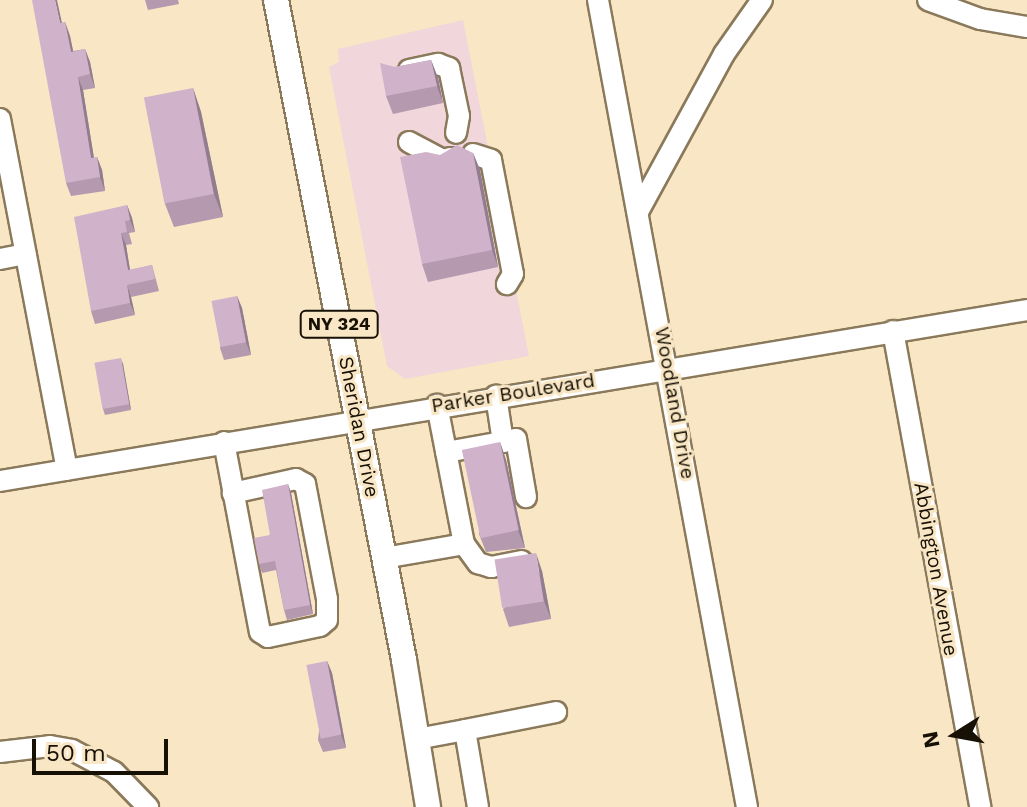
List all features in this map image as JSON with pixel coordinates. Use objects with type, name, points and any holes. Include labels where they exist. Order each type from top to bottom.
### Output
[{"type":"main road","name":"Sheridan Drive","points":[[276,0],[384,558],[428,807]]},
{"type":"street","name":"Woodland Drive","points":[[598,0],[747,807]]},
{"type":"street","points":[[639,210],[724,54],[762,0]]},
{"type":"street","points":[[928,0],[980,19],[1027,27]]},
{"type":"street","points":[[391,69],[438,64],[449,68],[459,116],[456,133]]},
{"type":"street","points":[[0,119],[67,470]]},
{"type":"street","points":[[409,142],[443,160],[451,158]]},
{"type":"street","points":[[473,154],[491,160],[513,274],[507,284]]},
{"type":"street","points":[[0,259],[26,254]]},
{"type":"street","name":"Parker Boulevard","points":[[0,481],[668,366],[1027,310]]},
{"type":"street","name":"Abbington Avenue","points":[[893,331],[980,807]]},
{"type":"street","points":[[496,396],[503,442]]},
{"type":"street","points":[[437,405],[464,544],[478,563],[491,567],[523,561]]},
{"type":"street","points":[[446,452],[516,439],[526,497]]},
{"type":"street","points":[[224,442],[233,493],[260,632],[268,637],[320,626],[327,620],[327,599],[305,484],[296,479],[233,493]]},
{"type":"street","points":[[384,558],[464,544]]},
{"type":"street","points":[[417,739],[556,712]]},
{"type":"street","points":[[465,730],[478,807]]},
{"type":"street","points":[[0,752],[50,746],[72,750],[114,772],[148,807]]},
{"type":"shaded area","points":[[463,20],[529,356],[405,379],[387,366],[329,67],[339,62],[338,49]]},
{"type":"building","points":[[32,0],[55,0],[60,23],[65,22],[71,52],[85,49],[90,74],[78,77],[91,158],[97,157],[100,177],[66,183]]},
{"type":"building","points":[[431,60],[437,86],[386,96],[380,63],[395,67]]},
{"type":"building","points":[[193,88],[214,194],[165,204],[144,98]]},
{"type":"building","points":[[457,145],[473,153],[492,250],[422,264],[400,157],[426,152],[440,155]]},
{"type":"building","points":[[127,205],[130,220],[125,221],[127,232],[121,233],[128,270],[152,265],[155,279],[127,285],[130,303],[91,311],[74,217]]},
{"type":"building","points":[[237,296],[246,342],[220,347],[211,301]]},
{"type":"building","points":[[121,358],[129,404],[103,409],[94,363]]},
{"type":"building","points":[[500,442],[519,530],[481,538],[462,450]]},
{"type":"building","points":[[288,484],[310,605],[284,610],[275,561],[259,564],[254,538],[270,535],[262,490]]},
{"type":"building","points":[[536,553],[544,601],[502,608],[495,560]]},
{"type":"building","points":[[327,661],[341,735],[321,739],[306,665]]}]
